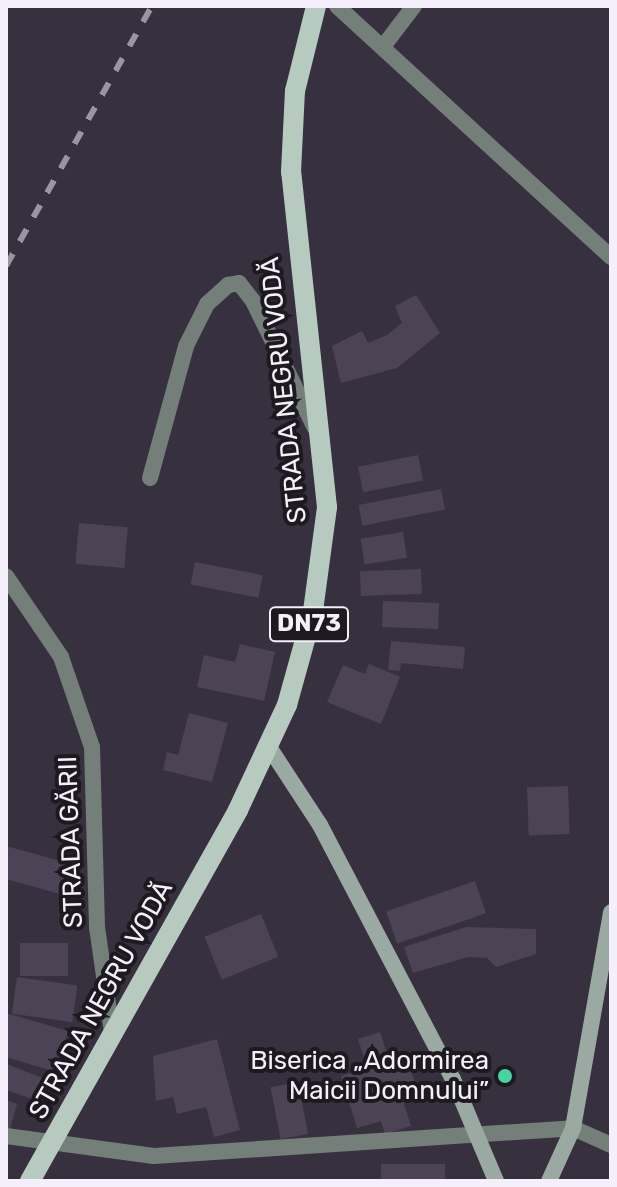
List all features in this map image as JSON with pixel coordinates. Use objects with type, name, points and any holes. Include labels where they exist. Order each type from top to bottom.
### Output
[{"type":"main road","name":"STRADA NEGRU VODĂ","points":[[30,1181],[269,747],[320,572],[327,507],[291,172],[295,91],[316,6]]},
{"type":"main road","points":[[269,747],[320,825],[478,1139],[496,1181]]},
{"type":"main road","points":[[549,1181],[573,1128],[611,912]]},
{"type":"street","points":[[337,6],[385,44],[611,257]]},
{"type":"street","points":[[385,44],[414,6]]},
{"type":"street","points":[[150,478],[186,346],[207,304],[228,285],[239,283],[253,301],[320,437]]},
{"type":"street","name":"STRADA GĂRII","points":[[6,576],[61,657],[92,747],[97,927],[112,1032]]},
{"type":"street","points":[[6,1136],[49,1145],[208,1156],[478,1139],[573,1128],[611,1145]]},
{"type":"building","points":[[416,295],[440,333],[397,368],[341,383],[332,346],[362,331],[368,343],[387,335],[402,323],[395,306]]},
{"type":"building","points":[[418,455],[423,481],[363,492],[358,467]]},
{"type":"building","points":[[441,489],[445,510],[363,526],[359,505]]},
{"type":"building","points":[[79,523],[128,527],[124,568],[75,564]]},
{"type":"building","points":[[403,532],[407,558],[365,564],[361,539]]},
{"type":"building","points":[[195,562],[263,575],[258,598],[191,585]]},
{"type":"building","points":[[421,569],[422,594],[361,596],[360,571]]},
{"type":"building","points":[[383,601],[439,603],[438,629],[382,627]]},
{"type":"building","points":[[391,641],[465,647],[463,669],[401,663],[400,671],[388,670]]},
{"type":"building","points":[[240,644],[275,652],[264,701],[197,687],[204,655],[235,662]]},
{"type":"building","points":[[369,664],[400,677],[381,724],[327,702],[343,665],[365,674]]},
{"type":"building","points":[[189,713],[228,723],[212,782],[163,770],[167,752],[178,755]]},
{"type":"building","points":[[568,786],[570,834],[529,835],[527,787]]},
{"type":"building","points":[[6,846],[68,863],[60,894],[6,879]]},
{"type":"building","points":[[475,881],[486,913],[397,944],[386,912]]},
{"type":"building","points":[[261,914],[278,957],[222,980],[204,937]]},
{"type":"building","points":[[466,927],[536,929],[536,954],[496,967],[487,958],[468,957],[413,973],[404,947]]},
{"type":"building","points":[[20,943],[68,943],[68,976],[20,976]]},
{"type":"building","points":[[17,977],[77,985],[72,1022],[12,1014]]},
{"type":"building","points":[[6,1013],[68,1031],[56,1072],[6,1057]]},
{"type":"building","points":[[380,1032],[389,1060],[406,1055],[418,1092],[402,1097],[411,1126],[385,1134],[381,1121],[357,1128],[341,1076],[367,1067],[358,1039]]},
{"type":"building","points":[[217,1039],[240,1130],[214,1137],[206,1107],[177,1114],[173,1097],[156,1101],[153,1056]]},
{"type":"building","points":[[6,1064],[49,1080],[41,1102],[6,1090]]},
{"type":"building","points":[[298,1082],[308,1134],[281,1139],[271,1087]]},
{"type":"building","points":[[6,1100],[17,1104],[7,1140],[6,1140]]},
{"type":"building","points":[[381,1164],[445,1164],[445,1181],[381,1181]]},
{"type":"railway","points":[[6,266],[152,6]]},
{"type":"place","name":"Biserica „Adormirea Maicii Domnului”","points":[[505,1076]]}]
